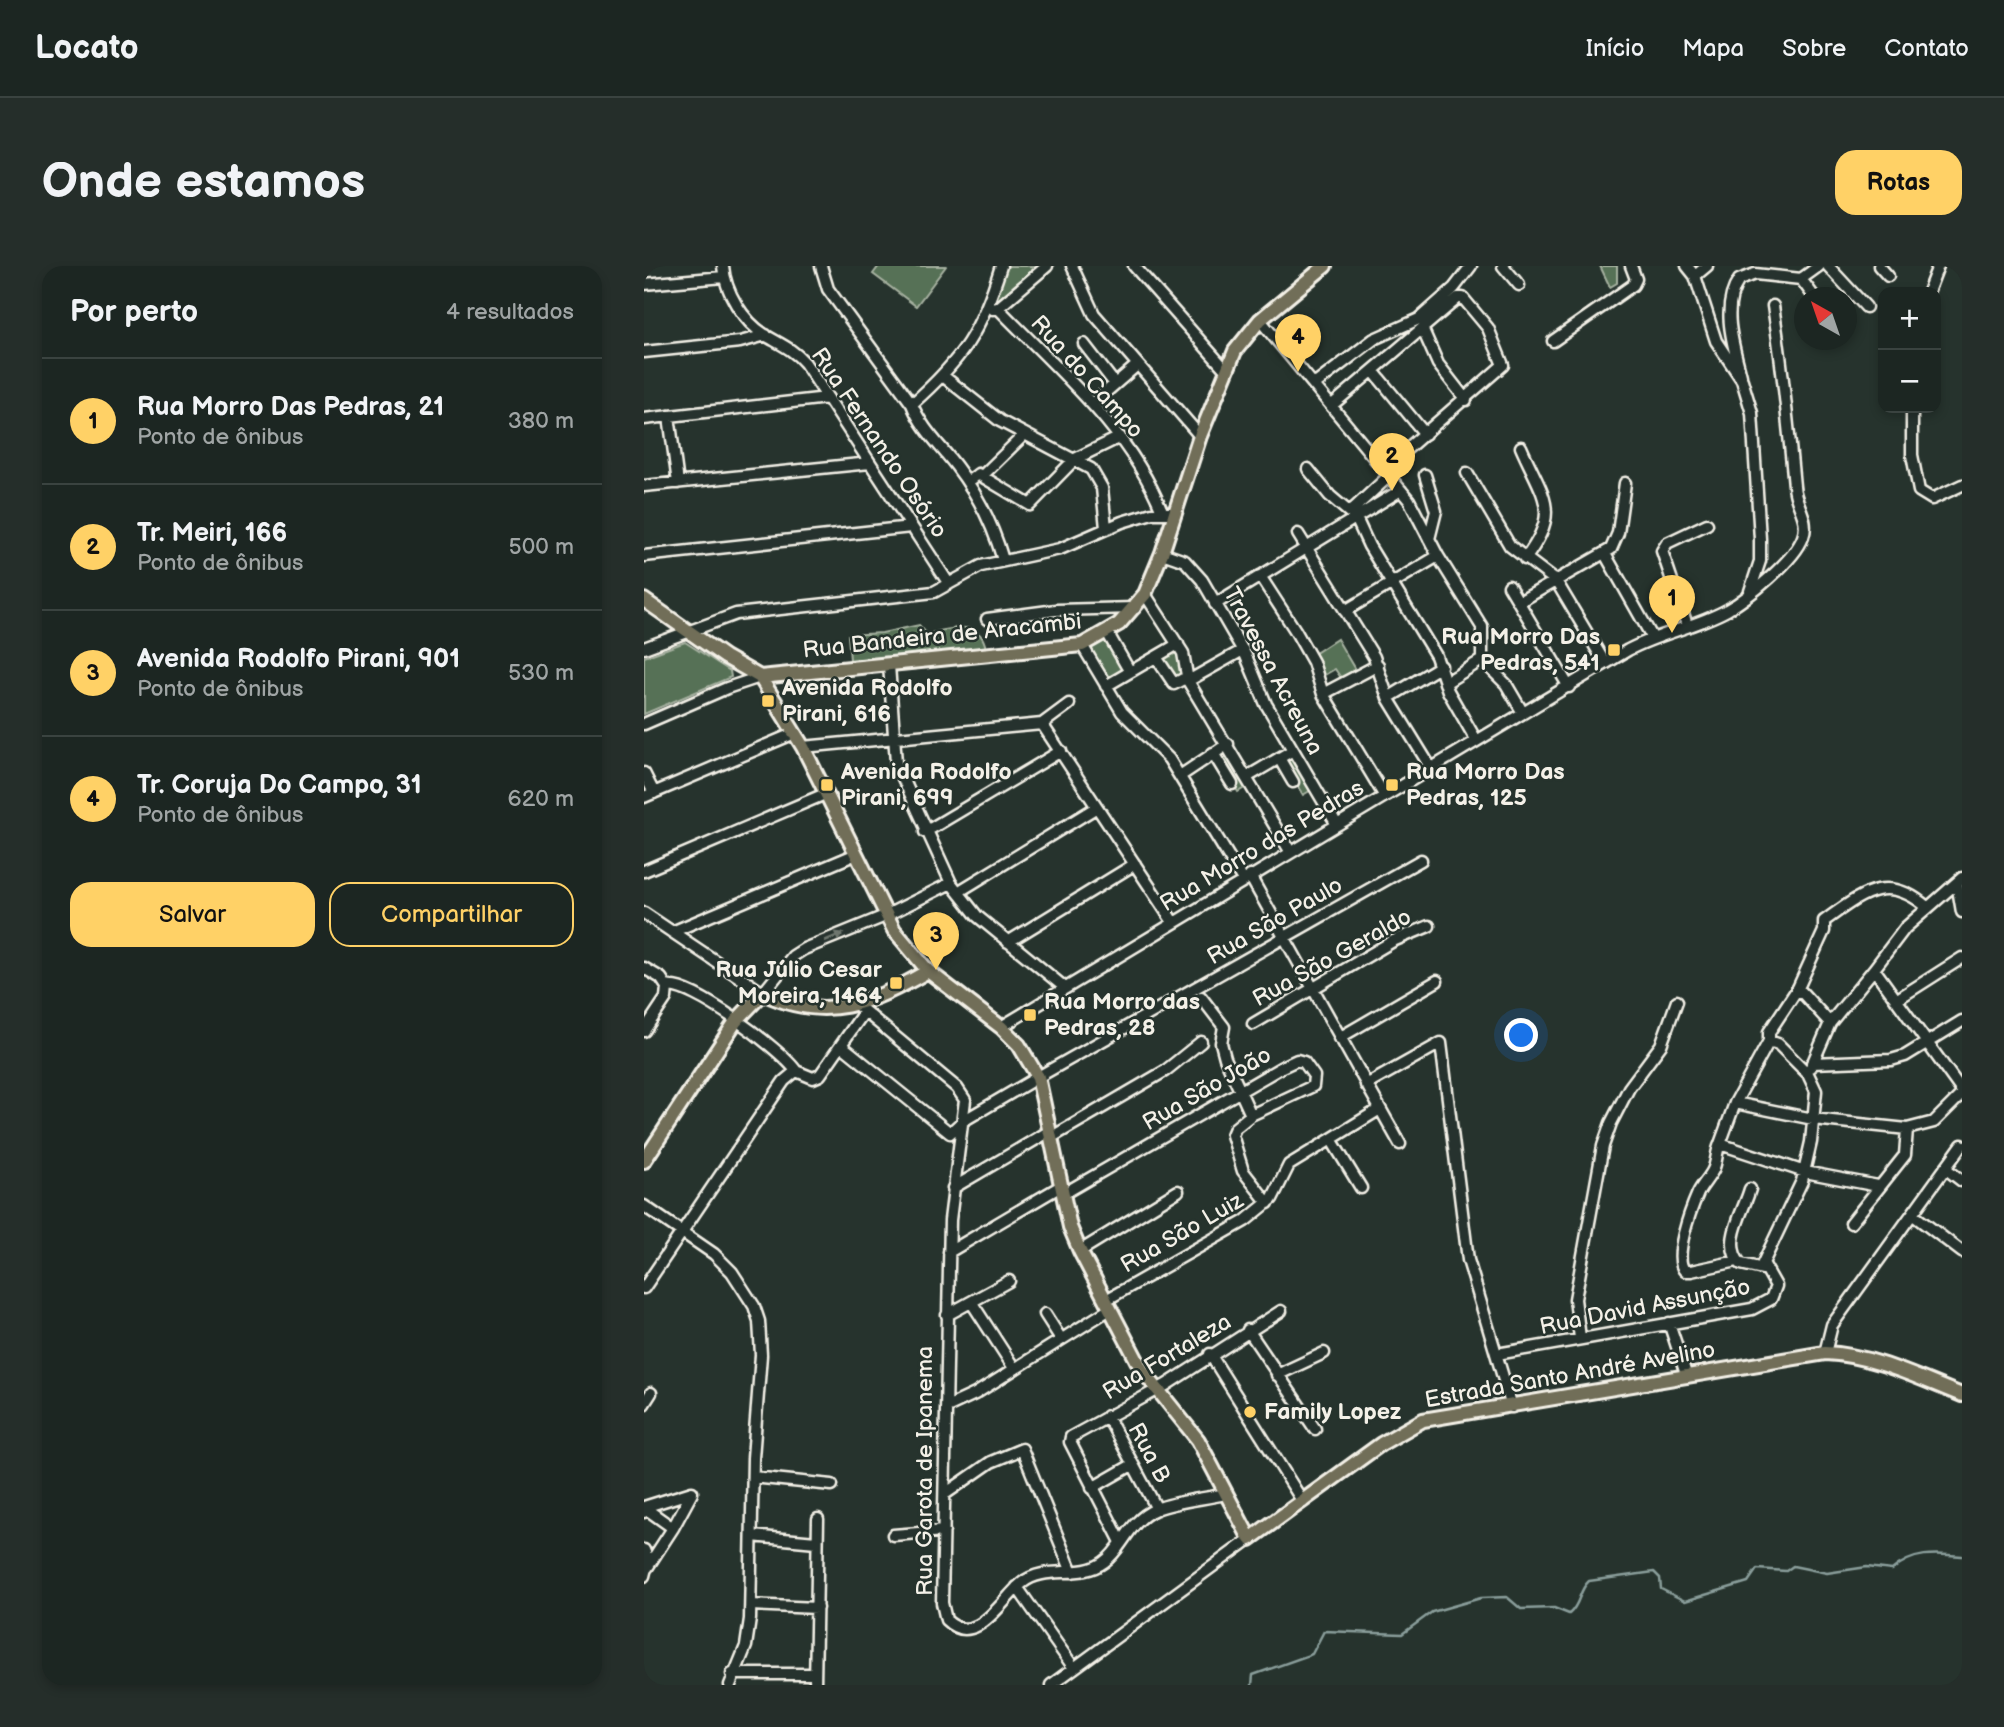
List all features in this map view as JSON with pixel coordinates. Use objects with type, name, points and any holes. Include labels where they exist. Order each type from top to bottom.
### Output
[{"type":"main road","name":"Rua Bandeira de Aracambi","points":[[760,677],[1082,645],[1107,632],[1136,608],[1145,594],[1162,552],[1168,512],[1224,369],[1260,320],[1325,266]]},
{"type":"main road","points":[[644,600],[760,677],[803,747],[885,916],[928,971],[1001,1027],[1019,1045],[1038,1077],[1062,1190],[1080,1251],[1142,1370],[1198,1440],[1250,1539]]},
{"type":"main road","points":[[644,1161],[736,1021],[762,993],[786,1004],[809,1009],[860,1009],[928,971]]},
{"type":"main road","name":"Estrada Santo André Avelino","points":[[1250,1539],[1411,1424],[1825,1353],[1846,1354],[1875,1362],[1962,1395]]},
{"type":"street","points":[[821,266],[828,289],[912,404],[918,419],[968,482],[990,520],[1003,560]]},
{"type":"street","points":[[912,404],[943,376],[969,344],[987,309],[1002,266]]},
{"type":"street","points":[[987,309],[998,308],[1047,266]]},
{"type":"street","points":[[1072,266],[1094,314],[1136,366],[1200,436]]},
{"type":"street","points":[[1134,266],[1224,369]]},
{"type":"street","points":[[1331,407],[1374,372],[1422,325],[1471,266]]},
{"type":"street","points":[[1503,266],[1519,285]]},
{"type":"street","points":[[1553,341],[1633,285],[1636,279],[1631,266]]},
{"type":"street","points":[[1687,266],[1695,276],[1716,341],[1742,380]]},
{"type":"street","points":[[1695,276],[1707,266]]},
{"type":"street","points":[[1750,591],[1760,561],[1752,414],[1732,336],[1729,301],[1738,281],[1755,274],[1801,279],[1819,266]]},
{"type":"street","points":[[1828,266],[1866,307]]},
{"type":"street","points":[[1879,266],[1888,276]]},
{"type":"street","points":[[1930,287],[1938,266]]},
{"type":"street","points":[[644,284],[723,272]]},
{"type":"street","name":"Rua Fernando Osório","points":[[723,272],[743,314],[766,335],[794,351],[948,584]]},
{"type":"street","points":[[1801,279],[1807,287]]},
{"type":"street","points":[[1314,385],[1374,339],[1422,325],[1461,297],[1488,328],[1504,363],[1387,472],[1353,515]]},
{"type":"street","name":"Rua Morro das Pedras","points":[[1001,1027],[1605,663],[1652,637],[1726,610],[1792,557],[1805,529],[1794,487],[1788,403],[1773,306]]},
{"type":"street","name":"Rua do Campo","points":[[998,308],[1120,437],[1168,512]]},
{"type":"street","points":[[1260,320],[1401,489],[1482,627],[1482,660],[1506,684],[1523,713]]},
{"type":"street","points":[[1422,325],[1438,364],[1466,400]]},
{"type":"street","points":[[644,352],[729,344],[766,335]]},
{"type":"street","points":[[1084,344],[1115,383]]},
{"type":"street","points":[[1091,404],[1136,366]]},
{"type":"street","points":[[1374,372],[1425,434]]},
{"type":"street","points":[[943,376],[1000,421],[1075,459],[1097,477],[1104,497],[1106,528]]},
{"type":"street","points":[[644,419],[827,398]]},
{"type":"street","points":[[1912,413],[1912,454],[1919,491],[1932,499],[1962,485]]},
{"type":"street","points":[[668,416],[678,483]]},
{"type":"street","points":[[982,476],[1024,435]]},
{"type":"street","points":[[968,482],[976,474],[982,476],[1030,505],[1075,459],[1120,437]]},
{"type":"street","points":[[1521,447],[1547,514],[1543,536],[1525,559]]},
{"type":"street","points":[[644,486],[870,463]]},
{"type":"street","points":[[1308,469],[1330,496],[1353,515],[1441,666],[1446,682],[1476,740]]},
{"type":"street","points":[[1467,473],[1510,546],[1556,581],[1605,663]]},
{"type":"street","points":[[1425,475],[1436,511],[1429,539]]},
{"type":"street","points":[[1519,602],[1605,554],[1618,533],[1625,482]]},
{"type":"street","points":[[1215,604],[1306,548],[1353,515],[1401,489]]},
{"type":"street","points":[[644,648],[736,614],[928,593],[972,570],[1003,560],[1060,549],[1106,528],[1168,512]]},
{"type":"street","points":[[1687,625],[1662,551],[1667,543],[1707,524]]},
{"type":"street","points":[[644,556],[911,527]]},
{"type":"street","points":[[1298,534],[1378,664],[1388,698],[1431,768]]},
{"type":"street","name":"Travessa Acreuna","points":[[1162,552],[1192,566],[1243,650],[1261,695],[1336,823]]},
{"type":"street","points":[[1605,554],[1652,637]]},
{"type":"street","points":[[1345,611],[1438,556]]},
{"type":"street","points":[[1260,576],[1313,662],[1322,695],[1384,795]]},
{"type":"street","points":[[1509,586],[1569,687]]},
{"type":"street","points":[[1145,594],[1178,644],[1188,679],[1290,851]]},
{"type":"street","points":[[987,619],[1056,610],[1136,608]]},
{"type":"street","points":[[1107,632],[1130,672]]},
{"type":"street","points":[[1106,686],[1178,644]]},
{"type":"street","points":[[1082,645],[1128,720],[1161,750],[1247,878],[1400,1143]]},
{"type":"street","points":[[1156,657],[1174,684],[1243,650]]},
{"type":"street","points":[[1446,682],[1482,660]]},
{"type":"street","points":[[1322,695],[1378,664]]},
{"type":"street","points":[[889,665],[894,738],[900,776],[925,832],[955,888],[977,916],[1064,987]]},
{"type":"street","points":[[1388,698],[1441,666]]},
{"type":"street","name":"Rua Bandeira de Aracambi","points":[[644,724],[727,688],[760,677]]},
{"type":"street","points":[[803,747],[1042,724],[1069,704]]},
{"type":"street","points":[[1042,724],[1173,922]]},
{"type":"street","points":[[644,773],[649,795],[795,733]]},
{"type":"street","points":[[1180,776],[1228,744]]},
{"type":"street","points":[[1247,777],[1293,750]]},
{"type":"street","points":[[925,832],[1061,751]]},
{"type":"street","points":[[1213,753],[1232,783]]},
{"type":"street","points":[[1279,758],[1293,782]]},
{"type":"street","points":[[644,871],[825,794]]},
{"type":"street","points":[[644,913],[762,993],[793,956],[804,949],[955,888],[1097,807]]},
{"type":"street","points":[[672,932],[854,855]]},
{"type":"street","name":"Rua São Paulo","points":[[841,1045],[950,1133],[963,1121],[1038,1077],[1421,860]]},
{"type":"street","points":[[1009,942],[1135,864]]},
{"type":"street","points":[[1810,1068],[1830,1023],[1905,928],[1959,880]]},
{"type":"street","points":[[1959,880],[1962,912]]},
{"type":"street","points":[[1763,1269],[1746,1267],[1737,1261],[1691,1271],[1685,1271],[1680,1266],[1682,1240],[1699,1191],[1713,1170],[1735,1103],[1769,1041],[1769,1032],[1798,988],[1824,932],[1824,921],[1867,891],[1882,887],[1918,900],[1928,908]]},
{"type":"street","name":"Rua São Geraldo","points":[[1253,1024],[1393,942],[1429,926]]},
{"type":"street","points":[[1896,1000],[1962,958]]},
{"type":"street","points":[[644,968],[661,978],[667,988],[666,998],[644,1031]]},
{"type":"street","points":[[1735,1103],[1812,1119],[1907,1129],[1934,1122],[1962,1092],[1874,969]]},
{"type":"street","points":[[1339,1038],[1437,981]]},
{"type":"street","points":[[667,988],[684,987],[768,1042],[796,1071],[816,1078],[841,1045],[860,1009]]},
{"type":"street","points":[[1798,988],[1830,1023]]},
{"type":"street","points":[[1201,997],[1224,1027],[1221,1043],[1251,1115]]},
{"type":"street","points":[[1580,1338],[1574,1299],[1604,1146],[1611,1123],[1629,1088],[1661,1045],[1677,1001]]},
{"type":"street","name":"Rua Garota de Ipanema","points":[[860,1009],[957,1088],[965,1100],[953,1188],[947,1315],[943,1603],[944,1614],[951,1624],[968,1629],[976,1627],[1017,1587],[1033,1576],[1086,1571],[1104,1562],[1139,1521],[1157,1509],[1225,1494]]},
{"type":"street","points":[[1769,1041],[1778,1044],[1810,1068],[1891,1060],[1905,1056],[1962,1021]]},
{"type":"street","points":[[953,1188],[1165,1071],[1201,1041]]},
{"type":"street","points":[[1366,1085],[1441,1043],[1468,1260],[1481,1313],[1497,1354],[1512,1407]]},
{"type":"street","name":"Rua São João","points":[[949,1252],[1297,1060],[1304,1062],[1314,1076],[1313,1086],[1251,1115],[1235,1128],[1232,1135],[1243,1171],[1268,1203]]},
{"type":"street","name":"Rua David Assunção","points":[[1497,1354],[1765,1304],[1774,1294],[1776,1286],[1763,1269],[1765,1258],[1805,1172],[1816,1091],[1810,1068]]},
{"type":"street","points":[[644,1288],[784,1081],[796,1071]]},
{"type":"street","name":"Rua São Luiz","points":[[947,1407],[1061,1339],[1108,1305],[1235,1227],[1268,1203],[1277,1191],[1286,1167],[1380,1110]]},
{"type":"street","points":[[1851,1223],[1905,1155],[1907,1129]]},
{"type":"street","points":[[1331,1139],[1361,1188]]},
{"type":"street","points":[[1720,1144],[1805,1172],[1878,1186]]},
{"type":"street","points":[[1825,1353],[1832,1325],[1962,1145]]},
{"type":"street","points":[[1945,1168],[1962,1181]]},
{"type":"street","points":[[1737,1261],[1733,1236],[1751,1189]]},
{"type":"street","points":[[1080,1251],[1178,1191]]},
{"type":"street","points":[[644,1206],[714,1254],[732,1272],[754,1306],[759,1321],[761,1356],[753,1477],[751,1605],[746,1646],[732,1674],[730,1685]]},
{"type":"street","points":[[1912,1214],[1962,1252]]},
{"type":"street","points":[[947,1315],[1009,1281]]},
{"type":"street","points":[[972,1303],[1014,1368]]},
{"type":"street","name":"Rua Fortaleza","points":[[1092,1488],[1070,1442],[1073,1435],[1157,1387],[1167,1384],[1281,1311]]},
{"type":"street","points":[[1045,1314],[1061,1339]]},
{"type":"street","points":[[1669,1323],[1687,1377]]},
{"type":"street","points":[[1248,1330],[1315,1429]]},
{"type":"street","points":[[1277,1375],[1324,1353]]},
{"type":"street","points":[[1210,1354],[1303,1502]]},
{"type":"street","points":[[644,1404],[651,1393]]},
{"type":"street","name":"Rua B","points":[[1107,1416],[1157,1509]]},
{"type":"street","points":[[945,1494],[991,1462],[1022,1449],[1072,1572]]},
{"type":"street","points":[[1120,1541],[1092,1488],[1132,1465]]},
{"type":"street","points":[[753,1477],[832,1485]]},
{"type":"street","points":[[644,1509],[692,1492],[646,1572]]},
{"type":"street","points":[[644,1509],[673,1528]]},
{"type":"street","points":[[732,1674],[815,1680],[818,1519]]},
{"type":"street","points":[[893,1535],[944,1531]]},
{"type":"street","points":[[752,1536],[816,1542]]},
{"type":"street","name":"Estrada Santo André Avelino","points":[[1055,1684],[1250,1539]]},
{"type":"street","points":[[644,1550],[646,1572]]},
{"type":"street","points":[[1017,1587],[1074,1668]]},
{"type":"street","points":[[751,1605],[817,1608]]},
{"type":"green space","points":[[879,266],[946,266],[916,306],[873,274]]},
{"type":"green space","points":[[1006,266],[1043,266],[999,300],[995,296]]},
{"type":"green space","points":[[1600,266],[1617,266],[1617,283],[1610,287]]},
{"type":"green space","points":[[919,625],[927,634],[954,628],[971,629],[978,632],[986,649],[850,660],[848,635],[882,633]]},
{"type":"green space","points":[[1103,639],[1125,669],[1109,682],[1092,653],[1092,646]]},
{"type":"green space","points":[[1337,639],[1357,673],[1343,681],[1335,669],[1321,677],[1314,654]]},
{"type":"green space","points":[[685,642],[730,671],[731,677],[644,714],[644,657]]},
{"type":"green space","points":[[1175,647],[1185,672],[1175,682],[1159,658]]},
{"type":"green space","points":[[1225,749],[1248,786],[1238,792],[1215,754]]},
{"type":"green space","points":[[1290,752],[1313,789],[1303,795],[1280,758]]},
{"type":"waterway","points":[[1252,1685],[1253,1675],[1312,1654],[1324,1631],[1402,1634],[1432,1612],[1481,1598],[1507,1597],[1521,1609],[1554,1608],[1569,1614],[1589,1581],[1654,1572],[1660,1578],[1661,1589],[1685,1601],[1748,1582],[1757,1569],[1786,1571],[1793,1566],[1827,1573],[1867,1567],[1892,1570],[1908,1560],[1924,1555],[1962,1556]]},
{"type":"place","name":"Tr. Coruja Do Campo, 31","points":[[1298,372]]},
{"type":"place","name":"Tr. Meiri, 166","points":[[1392,491]]},
{"type":"place","name":"Rua Morro Das Pedras, 21","points":[[1672,633]]},
{"type":"place","name":"Rua Morro Das Pedras, 541","points":[[1614,650]]},
{"type":"place","name":"Avenida Rodolfo Pirani, 616","points":[[768,701]]},
{"type":"place","name":"Avenida Rodolfo Pirani, 699","points":[[827,785]]},
{"type":"place","name":"Rua Morro Das Pedras, 125","points":[[1392,785]]},
{"type":"place","name":"Avenida Rodolfo Pirani, 901","points":[[936,970]]},
{"type":"place","name":"Rua Júlio Cesar Moreira, 1464","points":[[896,983]]},
{"type":"place","name":"Rua Morro das Pedras, 28","points":[[1030,1015]]},
{"type":"place","name":"Family Lopez","points":[[1250,1412]]}]
